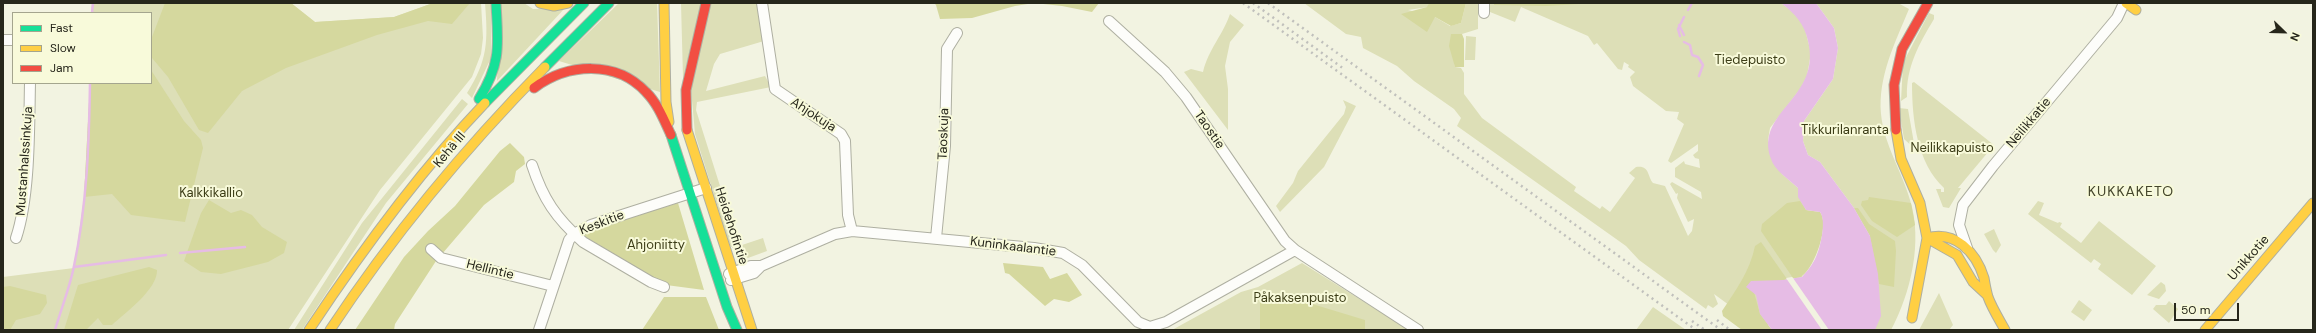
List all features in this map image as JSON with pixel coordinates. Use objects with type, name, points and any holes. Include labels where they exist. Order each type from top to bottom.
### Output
[{"type":"main road","points":[[468,121],[490,81],[495,67],[499,39],[496,3]]},
{"type":"main road","points":[[540,3],[554,6],[568,3]]},
{"type":"main road","name":"Kehä III","points":[[309,330],[363,251],[432,163],[468,121],[584,3]]},
{"type":"main road","name":"Kehä III","points":[[330,330],[373,267],[416,210],[496,116],[609,3]]},
{"type":"main road","points":[[664,3],[666,102],[671,135]]},
{"type":"main road","points":[[687,130],[685,104],[686,90],[706,3]]},
{"type":"main road","points":[[1928,3],[1908,38],[1896,68],[1893,110],[1901,159],[1920,203],[1927,238],[1910,321],[1923,295],[1932,267]]},
{"type":"main road","points":[[2125,3],[2136,10]]},
{"type":"main road","points":[[496,116],[520,101],[542,80],[573,68],[607,70],[618,73],[642,87],[651,97],[671,135],[719,281],[737,330]]},
{"type":"main road","points":[[675,77],[676,94],[681,120],[687,130]]},
{"type":"main road","name":"Heidehofintie","points":[[687,130],[733,276],[752,330]]},
{"type":"main road","points":[[1896,132],[1920,180],[1932,209]]},
{"type":"main road","name":"Unikkotie","points":[[2205,330],[2313,202]]},
{"type":"main road","points":[[1927,238],[1936,231]]},
{"type":"main road","points":[[1936,231],[1955,239],[1969,251],[1984,278],[1987,295],[2005,330]]},
{"type":"main road","points":[[1936,231],[1936,249]]},
{"type":"main road","points":[[1927,238],[1936,249],[1960,258],[1973,282],[1987,295]]},
{"type":"street","name":"Ahjokuja","points":[[762,3],[776,89],[838,131],[845,141],[848,215],[852,231]]},
{"type":"street","name":"Neilikkatie","points":[[1969,251],[1960,227],[1960,215],[1963,205],[2117,18],[2125,3]]},
{"type":"street","name":"Taostie","points":[[1109,21],[1165,72],[1186,96],[1285,241],[1295,250]]},
{"type":"street","name":"Taoskuja","points":[[936,238],[945,146],[947,50],[957,33]]},
{"type":"street","name":"Mustanhalssinkuja","points":[[16,238],[21,224],[28,153],[30,84]]},
{"type":"street","points":[[532,165],[541,192],[558,217],[574,234],[583,242],[651,282],[664,287]]},
{"type":"street","name":"Keskitie","points":[[539,330],[569,240],[574,234],[591,225],[706,188]]},
{"type":"street","name":"Kuninkaalantie","points":[[719,281],[733,276],[754,273],[761,266],[831,236],[852,231],[1034,248],[1064,253],[1082,265],[1138,322],[1150,328],[1166,322],[1295,250]]},
{"type":"street","name":"Hellintie","points":[[431,249],[441,258],[553,286]]},
{"type":"street","points":[[1295,250],[1418,330]]},
{"type":"green space","name":"Kalkkikallio","points":[[92,3],[291,3],[315,22],[394,17],[433,3],[481,3],[483,38],[481,54],[472,77],[380,190],[288,330],[3,330],[3,277],[74,268],[84,197],[90,84],[152,84],[152,12],[91,12]]},
{"type":"green space","points":[[165,3],[291,3],[315,22],[394,17],[433,3],[470,3],[452,24],[428,21],[377,35],[286,68],[242,91],[208,133],[199,130],[168,77],[152,58],[152,37]]},
{"type":"green space","points":[[485,3],[491,3],[491,58],[472,98],[467,93],[479,70],[485,50]]},
{"type":"green space","points":[[500,3],[524,3],[533,9],[565,8],[497,81]]},
{"type":"green space","points":[[619,3],[657,3],[660,92],[559,61]]},
{"type":"green space","points":[[681,3],[702,3],[683,78]]},
{"type":"green space","points":[[711,3],[757,3],[764,41],[720,54],[714,64],[706,91],[765,76],[771,87],[697,102],[696,110],[739,246],[763,238],[767,251],[748,258],[730,246],[695,134],[691,89]]},
{"type":"green space","points":[[934,3],[1034,3],[1015,6],[972,18],[940,19]]},
{"type":"green space","points":[[1034,3],[1099,3],[1092,12],[1062,6]]},
{"type":"green space","name":"Tiedepuisto","points":[[1304,3],[1429,3],[1428,7],[1408,10],[1435,17],[1450,26],[1461,23],[1466,3],[1478,3],[1478,29],[1462,34],[1451,34],[1455,67],[1461,68],[1464,73],[1464,94],[1482,118],[1576,187],[1574,191],[1600,209],[1602,206],[1610,212],[1635,178],[1629,173],[1636,167],[1646,169],[1653,183],[1665,186],[1688,236],[1692,231],[1694,219],[1688,222],[1677,198],[1678,193],[1676,194],[1670,184],[1672,182],[1702,199],[1701,192],[1675,177],[1675,168],[1684,161],[1685,164],[1700,168],[1699,159],[1695,158],[1693,155],[1698,151],[1698,144],[1671,163],[1668,161],[1684,124],[1677,119],[1679,112],[1666,111],[1633,86],[1630,77],[1635,72],[1628,67],[1629,65],[1624,62],[1622,70],[1618,69],[1597,43],[1594,45],[1588,36],[1521,7],[1515,22],[1490,12],[1488,3],[1781,3],[1793,12],[1804,25],[1811,53],[1807,76],[1801,88],[1770,128],[1768,140],[1782,174],[1798,188],[1806,210],[1802,277],[1783,280],[1768,326],[1772,330],[1763,330],[1714,294],[1718,304],[1713,308],[1708,305],[1706,309],[1639,260],[1626,246],[1457,126],[1461,118],[1454,109],[1414,81],[1397,66],[1363,48],[1361,37],[1346,34]]},
{"type":"green space","points":[[1429,3],[1466,3],[1461,23],[1451,26],[1435,17],[1427,32],[1401,14],[1427,7]]},
{"type":"green space","points":[[1494,3],[1597,3],[1546,6],[1494,5]]},
{"type":"green space","name":"Tikkurilanranta","points":[[1816,3],[1898,3],[1909,9],[1893,47],[1885,73],[1881,100],[1883,125],[1889,147],[1907,189],[1914,216],[1915,232],[1913,266],[1909,283],[1904,300],[1891,330],[1852,330],[1870,236],[1854,208],[1820,162],[1808,155],[1803,141],[1804,121],[1833,79],[1838,48],[1834,28]]},
{"type":"green space","points":[[1929,13],[1934,15],[1934,19],[1914,56],[1907,86],[1907,97],[1901,101],[1903,63]]},
{"type":"green space","points":[[1230,14],[1244,25],[1230,42],[1225,66],[1228,89],[1228,130],[1184,72],[1191,69],[1203,72],[1209,56],[1224,29]]},
{"type":"green space","points":[[1451,34],[1462,34],[1464,39],[1464,67],[1455,67],[1449,46]]},
{"type":"green space","points":[[1466,36],[1476,37],[1475,60],[1465,60]]},
{"type":"green space","points":[[152,72],[184,121],[201,140],[203,148],[185,222],[131,215],[112,194],[84,197],[90,84],[152,84]]},
{"type":"green space","name":"Neilikkapuisto","points":[[1914,82],[1994,145],[1958,188],[1961,188],[1949,208],[1943,207],[1936,189],[1941,189],[1941,192],[1944,192],[1944,188],[1935,178],[1928,166],[1922,154],[1918,140],[1913,112],[1912,83]]},
{"type":"green space","points":[[462,99],[468,104],[386,203],[302,330],[294,330],[362,223]]},
{"type":"green space","points":[[1343,100],[1356,106],[1324,167],[1280,212],[1276,206],[1293,183],[1298,171],[1344,114],[1346,107]]},
{"type":"green space","points":[[1899,108],[1908,109],[1915,149],[1904,139]]},
{"type":"green space","points":[[510,143],[524,157],[525,164],[516,171],[514,182],[484,205],[436,261],[395,324],[394,330],[355,330],[404,257],[428,231],[455,206],[500,151]]},
{"type":"green space","points":[[1869,197],[1911,203],[1915,225],[1897,237],[1872,221],[1861,205],[1862,201],[1868,200]]},
{"type":"green space","points":[[209,200],[231,213],[241,210],[252,215],[262,227],[287,242],[284,253],[268,262],[221,274],[201,272],[184,261],[201,213]]},
{"type":"green space","points":[[1800,201],[1806,210],[1820,212],[1823,218],[1823,226],[1820,245],[1812,264],[1801,277],[1793,278],[1761,231],[1762,224],[1787,203]]},
{"type":"green space","points":[[2038,201],[2044,203],[2039,215],[2058,223],[2062,223],[2060,227],[2081,243],[2099,221],[2156,266],[2132,295],[2098,269],[2101,264],[2094,259],[2091,263],[2028,214]]},
{"type":"green space","name":"Ahjoniitty","points":[[678,203],[704,290],[666,285],[584,236],[586,231]]},
{"type":"green space","points":[[1854,208],[1858,208],[1869,224],[1895,241],[1896,251],[1894,287],[1879,284],[1870,236]]},
{"type":"green space","points":[[1994,229],[2001,245],[1996,253],[1984,234]]},
{"type":"green space","points":[[1761,242],[1787,279],[1754,292],[1760,314],[1772,330],[1742,330],[1723,316],[1722,311],[1746,272],[1755,246]]},
{"type":"green space","points":[[1003,263],[1043,267],[1050,279],[1067,273],[1082,295],[1069,302],[1054,299],[1045,306],[1009,274],[1005,273]]},
{"type":"green space","name":"Påkaksenpuisto","points":[[1302,263],[1409,330],[1172,330],[1241,292],[1258,287]]},
{"type":"green space","points":[[149,267],[157,270],[156,277],[147,293],[112,325],[103,325],[98,318],[86,330],[64,330],[78,285]]},
{"type":"green space","points":[[2161,282],[2165,285],[2166,291],[2159,299],[2147,295]]},
{"type":"green space","points":[[10,286],[46,295],[47,303],[40,314],[16,320],[10,330],[3,330],[3,287]]},
{"type":"green space","points":[[1276,293],[1365,320],[1365,330],[1260,330],[1260,300]]},
{"type":"green space","points":[[1939,293],[1953,325],[1949,330],[1919,330]]},
{"type":"green space","points":[[664,297],[706,297],[719,330],[642,330]]},
{"type":"green space","points":[[2079,300],[2092,310],[2084,321],[2071,312]]},
{"type":"green space","points":[[2169,301],[2178,309],[2169,323],[2153,309],[2156,305],[2166,305]]},
{"type":"green space","points":[[1653,307],[1686,330],[1636,330]]},
{"type":"shaded area","points":[[1781,3],[1816,3],[1834,28],[1838,48],[1833,79],[1804,121],[1803,141],[1808,155],[1820,162],[1854,208],[1870,236],[1878,274],[1881,316],[1875,330],[1772,330],[1760,314],[1756,295],[1746,287],[1751,281],[1783,280],[1802,277],[1816,256],[1823,229],[1822,216],[1820,212],[1806,210],[1798,197],[1798,188],[1775,167],[1771,159],[1768,143],[1772,128],[1806,77],[1810,61],[1808,41],[1804,29],[1795,15]]},
{"type":"pier","points":[[1792,277],[1829,330],[1822,330],[1786,278]]},
{"type":"waterway","points":[[92,12],[93,3]]},
{"type":"waterway","points":[[1688,10],[1692,3]]},
{"type":"waterway","points":[[1680,36],[1678,29],[1684,17]]},
{"type":"waterway","points":[[1679,25],[1684,35]]},
{"type":"waterway","points":[[1684,42],[1690,45],[1692,55],[1698,57],[1703,65],[1699,76]]},
{"type":"waterway","points":[[55,330],[72,274],[82,220],[88,152],[90,84]]},
{"type":"waterway","points":[[180,253],[245,247]]},
{"type":"waterway","points":[[74,267],[166,255]]},
{"type":"railway","points":[[1243,3],[1696,330]]},
{"type":"railway","points":[[1253,3],[1344,69]]},
{"type":"railway","points":[[1268,3],[1721,330]]},
{"type":"railway","points":[[1717,320],[1730,330]]},
{"type":"railway","points":[[1692,321],[1705,330]]},
{"type":"traffic: fast","points":[[479,99],[492,74],[497,52],[498,42],[496,3]]},
{"type":"traffic: fast","points":[[485,103],[584,3]]},
{"type":"traffic: fast","points":[[545,67],[609,3]]},
{"type":"traffic: fast","points":[[671,135],[727,307],[737,330]]},
{"type":"traffic: slow","points":[[540,3],[554,6],[568,3]]},
{"type":"traffic: slow","points":[[664,3],[666,102],[669,122]]},
{"type":"traffic: slow","points":[[2126,3],[2136,10]]},
{"type":"traffic: slow","points":[[330,330],[379,260],[431,193],[458,161],[545,67]]},
{"type":"traffic: slow","points":[[309,330],[392,212],[437,156],[485,103]]},
{"type":"traffic: slow","points":[[687,130],[752,330]]},
{"type":"traffic: slow","points":[[1896,130],[1901,159],[1920,203],[1927,238],[1912,318]]},
{"type":"traffic: slow","points":[[2205,330],[2313,203]]},
{"type":"traffic: slow","points":[[1987,295],[1973,282],[1957,255],[1927,238],[1937,236],[1947,237],[1963,245],[1970,252],[1980,268],[1990,301],[2005,330]]},
{"type":"traffic: jam","points":[[687,130],[686,90],[706,3]]},
{"type":"traffic: jam","points":[[1896,130],[1894,85],[1902,49],[1928,3]]},
{"type":"traffic: jam","points":[[534,88],[547,80],[576,70],[606,70],[621,74],[646,92],[660,112],[671,135]]},
{"type":"district","name":"KUKKAKETO","points":[[2131,192]]}]
